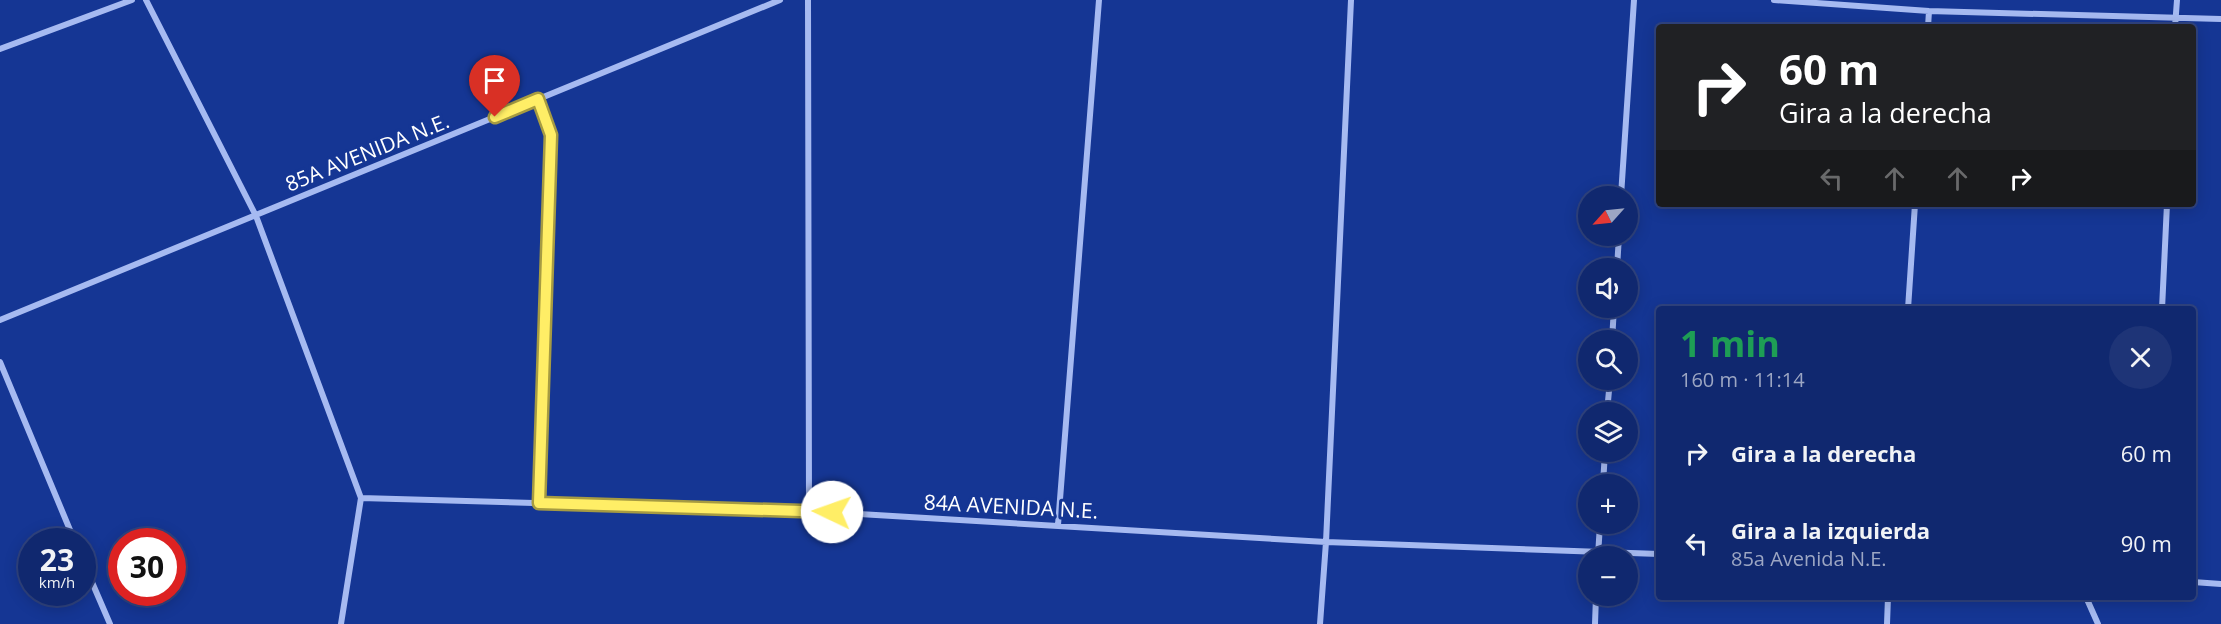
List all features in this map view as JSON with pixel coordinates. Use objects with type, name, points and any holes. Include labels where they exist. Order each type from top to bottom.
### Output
[{"type":"street","points":[[0,49],[132,0]]},
{"type":"street","points":[[146,0],[256,216],[361,498],[341,624]]},
{"type":"street","name":"85A AVENIDA N.E.","points":[[0,320],[780,0]]},
{"type":"street","points":[[808,0],[809,511]]},
{"type":"street","points":[[1058,525],[1099,0]]},
{"type":"street","points":[[1320,624],[1326,542],[1351,0]]},
{"type":"street","points":[[1622,186],[1634,0]]},
{"type":"street","points":[[1774,0],[1929,11],[2221,19]]},
{"type":"street","points":[[2175,24],[2177,0]]},
{"type":"street","points":[[1928,24],[1929,11]]},
{"type":"street","points":[[538,99],[551,135],[539,503]]},
{"type":"street","points":[[1908,306],[1915,207]]},
{"type":"street","points":[[2162,306],[2167,207]]},
{"type":"street","points":[[0,362],[69,528]]},
{"type":"street","name":"84A AVENIDA N.E.","points":[[361,498],[809,511],[1326,542],[1578,553]]},
{"type":"street","name":"84A AVENIDA N.E.","points":[[1638,554],[1656,554]]},
{"type":"street","points":[[2196,582],[2221,584]]},
{"type":"street","points":[[96,592],[110,624]]},
{"type":"street","points":[[1887,624],[1888,600]]},
{"type":"street","points":[[2087,600],[2098,624]]},
{"type":"street","points":[[1594,624],[1595,606]]},
{"type":"route","points":[[495,117],[538,99],[551,135],[539,503],[832,512]]}]
